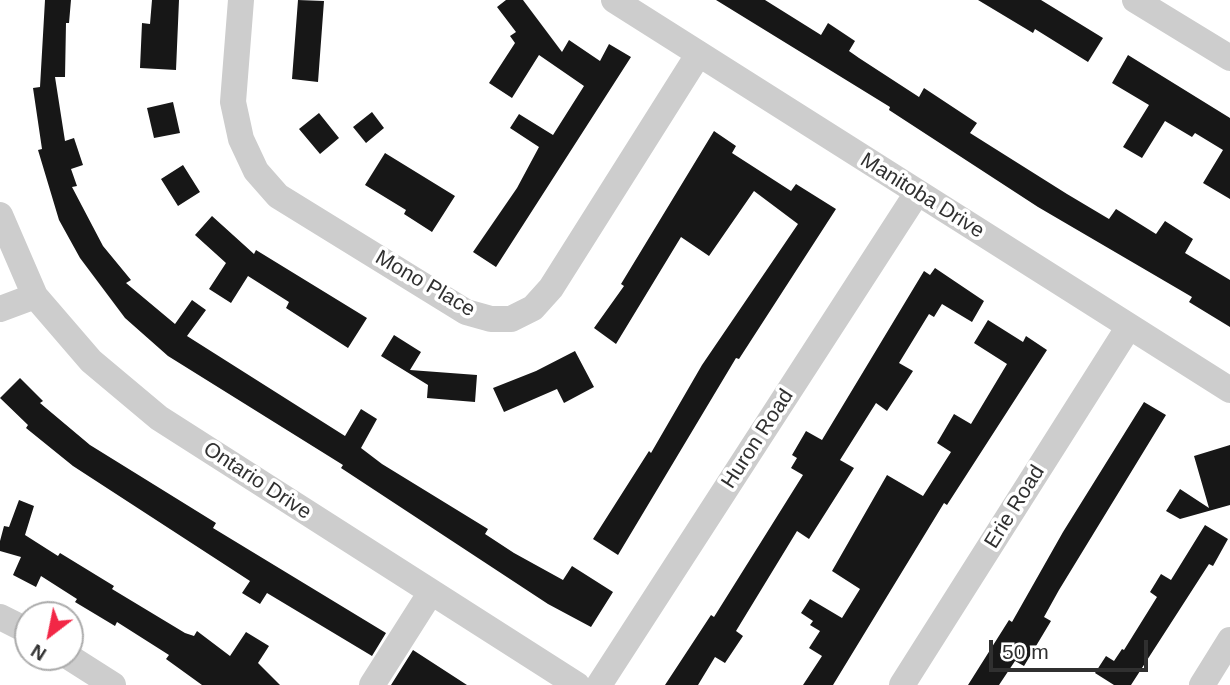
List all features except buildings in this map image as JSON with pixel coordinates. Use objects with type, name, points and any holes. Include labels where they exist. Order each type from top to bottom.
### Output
[{"type":"street","name":"Mono Place","points":[[241,0],[233,102],[241,139],[256,170],[278,196],[466,312],[491,319],[511,319],[533,307],[551,288],[698,55]]},
{"type":"street","name":"Manitoba Drive","points":[[614,0],[1128,328],[1230,390]]},
{"type":"street","points":[[1153,5],[1230,58]]},
{"type":"street","name":"Huron Road","points":[[599,685],[917,193]]},
{"type":"street","name":"Ontario Drive","points":[[0,215],[35,296],[90,361],[159,418],[577,685]]},
{"type":"street","points":[[0,309],[35,296]]},
{"type":"street","name":"Erie Road","points":[[902,685],[1128,328]]},
{"type":"street","points":[[372,685],[431,592]]},
{"type":"street","points":[[1202,685],[1230,640]]},
{"type":"street","points":[[84,667],[113,685]]}]
